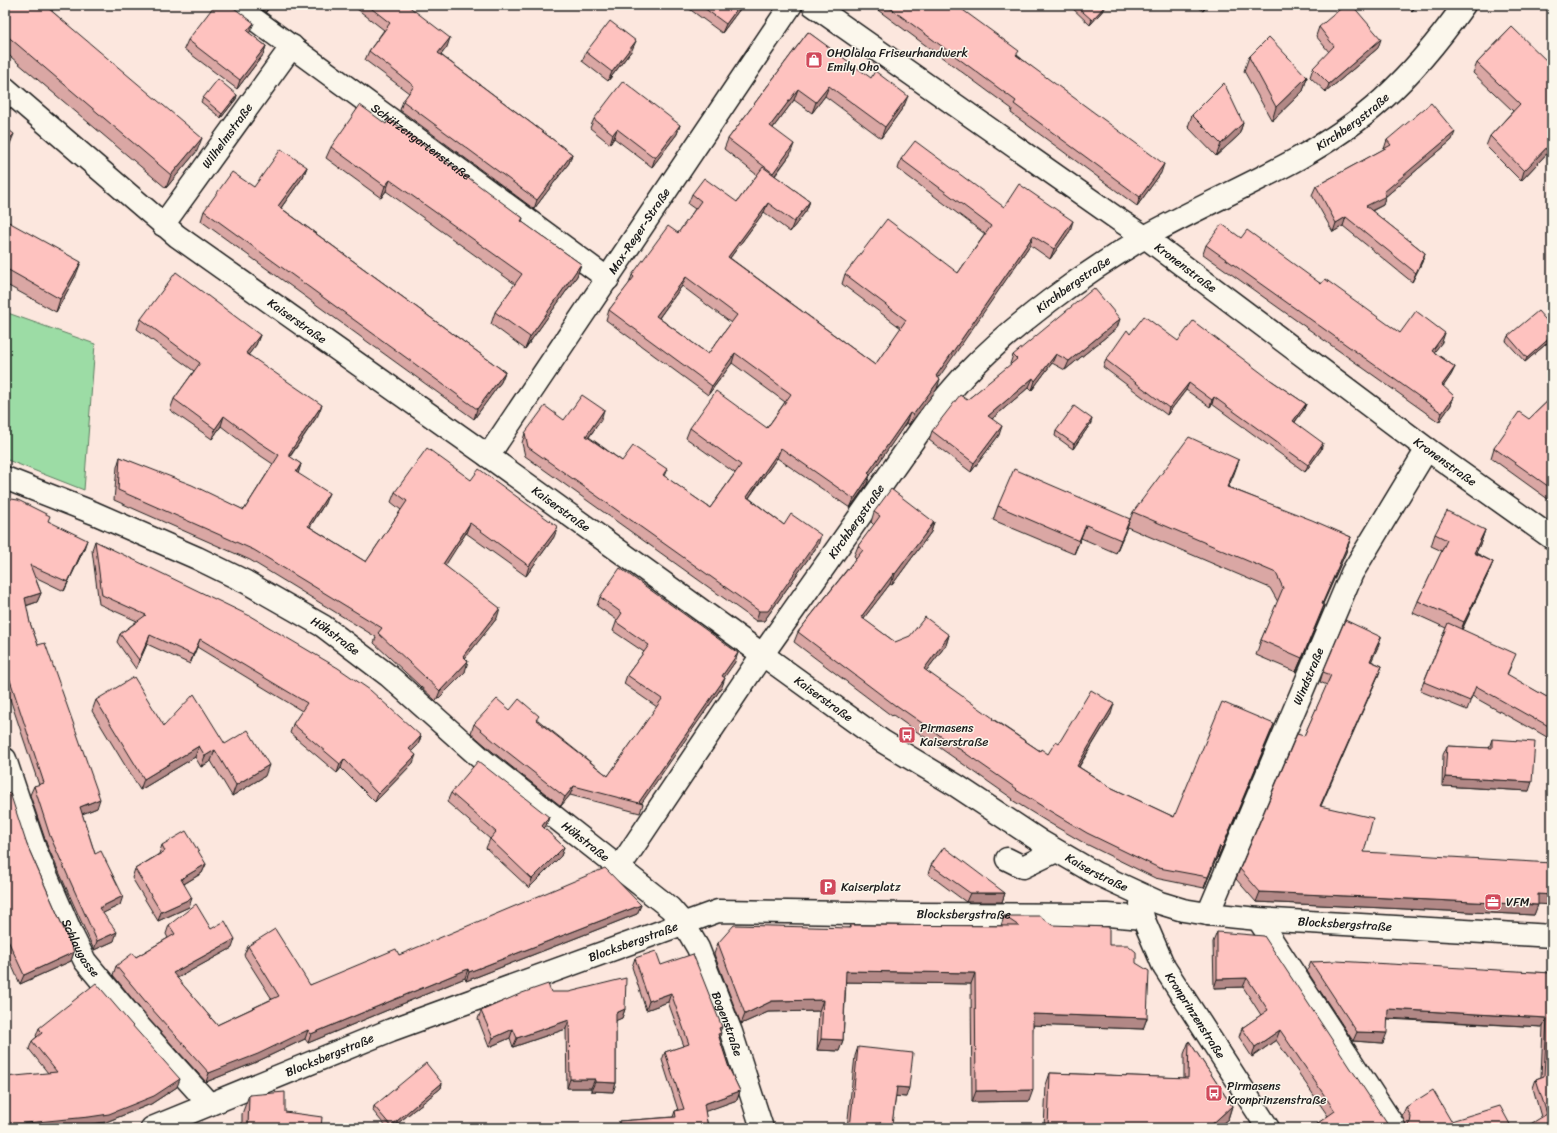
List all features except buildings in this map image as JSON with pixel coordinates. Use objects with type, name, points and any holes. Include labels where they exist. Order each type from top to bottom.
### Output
[{"type":"street","name":"Schützengartenstraße","points":[[235,5],[608,279]]},
{"type":"street","name":"Max-Reger-Straße","points":[[488,456],[574,345],[608,279],[791,5]]},
{"type":"street","name":"Kronenstraße","points":[[814,5],[1112,216],[1145,237],[1427,448],[1552,538]]},
{"type":"street","name":"Kirchbergstraße","points":[[762,655],[934,411],[965,375],[1001,340],[1039,309],[1090,272],[1145,237],[1300,158],[1350,125],[1382,100],[1418,63],[1464,5]]},
{"type":"street","name":"Wilhelmstraße","points":[[163,225],[292,46]]},
{"type":"street","name":"Kaiserstraße","points":[[5,88],[163,225],[290,317],[488,456],[882,741],[957,786],[1056,850],[1095,873],[1140,895]]},
{"type":"street","name":"Windstraße","points":[[1208,914],[1352,573],[1427,448]]},
{"type":"street","name":"Höhstraße","points":[[5,478],[94,513],[197,558],[246,582],[323,626],[389,676],[485,762],[619,868]]},
{"type":"street","points":[[684,924],[670,908],[619,868],[762,655]]},
{"type":"street","name":"Schlaugasse","points":[[5,759],[34,849],[61,912],[85,961],[138,1025],[209,1104]]},
{"type":"street","points":[[1007,859],[1023,867],[1056,850]]},
{"type":"street","name":"Blocksbergstraße","points":[[1140,895],[1183,910],[1258,919],[1552,936]]},
{"type":"street","name":"Kronprinzenstraße","points":[[1140,895],[1143,918],[1164,967],[1268,1128]]},
{"type":"street","name":"Blocksbergstraße","points":[[152,1128],[391,1030],[684,924],[718,910],[918,914],[1108,915],[1143,918]]},
{"type":"street","points":[[1258,919],[1395,1128]]},
{"type":"street","name":"Bogenstraße","points":[[684,924],[698,948],[730,1032],[762,1128]]},
{"type":"green space","points":[[5,312],[95,344],[84,490],[5,459]]},
{"type":"place","name":"OHOlalaa Friseurhandwerk Emily Oho","points":[[814,60]]},
{"type":"place","name":"Pirmasens Kaiserstraße","points":[[907,735]]},
{"type":"place","name":"Kaiserplatz","points":[[828,887]]},
{"type":"place","name":"VFM","points":[[1493,902]]},
{"type":"place","name":"Pirmasens Kronprinzenstraße","points":[[1214,1093]]}]
